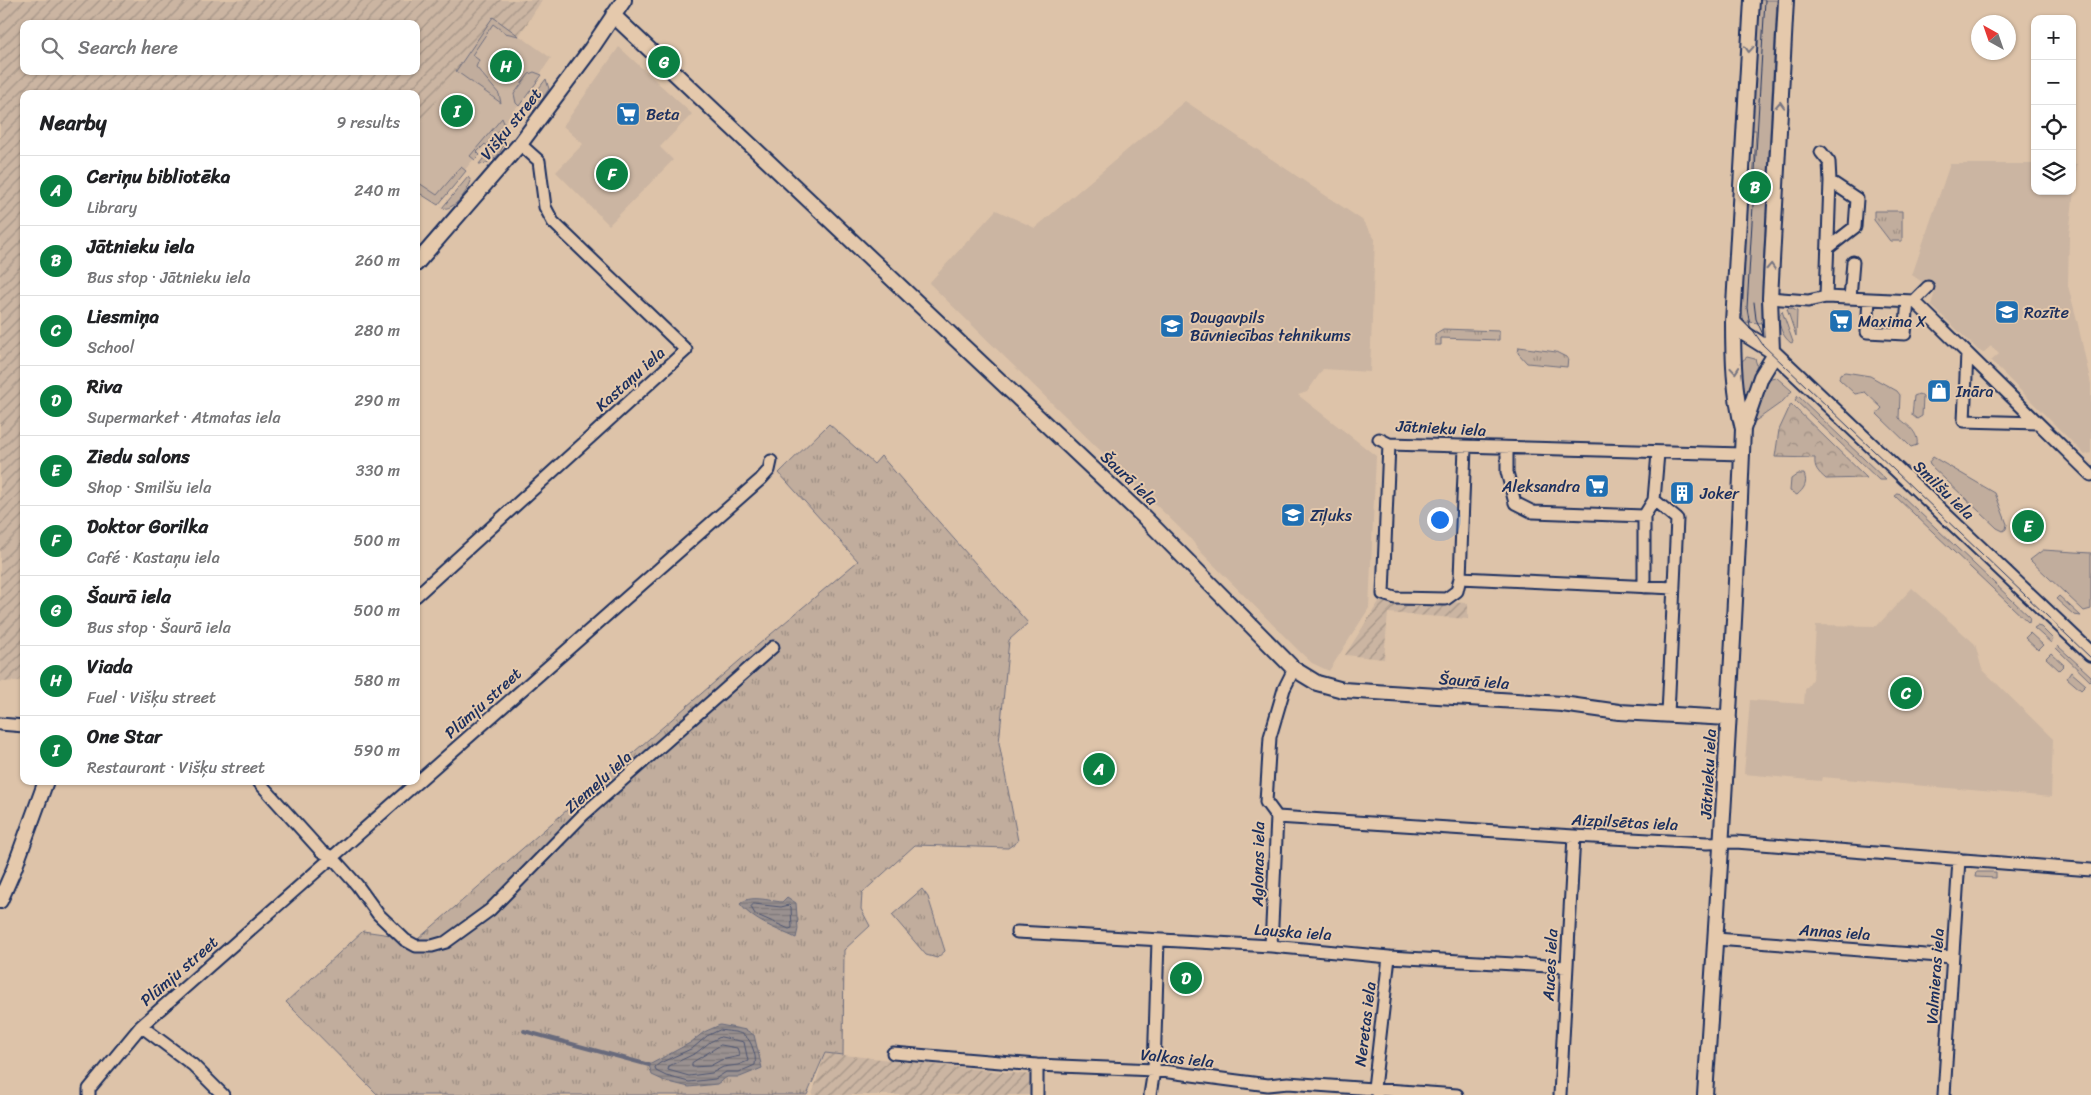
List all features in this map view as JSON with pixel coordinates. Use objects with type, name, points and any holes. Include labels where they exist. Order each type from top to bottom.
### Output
[{"type":"street","name":"Višķu street","points":[[420,259],[520,144],[624,0]]},
{"type":"street","name":"Jātnieku iela","points":[[1743,429],[1739,414],[1733,358],[1733,322],[1752,0]]},
{"type":"street","points":[[1774,352],[1770,298],[1786,0]]},
{"type":"street","name":"Šaurā iela","points":[[614,15],[1144,517],[1294,669],[1317,683],[1343,690],[1562,704],[1618,712],[1729,718]]},
{"type":"street","name":"Kastaņu iela","points":[[420,592],[686,350],[553,222],[545,207],[539,161],[520,144]]},
{"type":"street","points":[[1821,152],[1830,162],[1826,298]]},
{"type":"street","points":[[1828,248],[1855,228],[1857,199],[1830,181]]},
{"type":"street","points":[[1850,298],[1853,262]]},
{"type":"street","points":[[1869,299],[1867,332],[1905,334],[1911,301],[1928,286]]},
{"type":"street","points":[[1770,298],[1808,301],[1826,298],[1911,301],[1967,353],[2091,475]]},
{"type":"street","name":"Smilšu iela","points":[[1733,322],[1745,334],[1774,352],[2089,647]]},
{"type":"street","name":"Jātnieku iela","points":[[1705,1095],[1734,653],[1743,429],[1761,377],[1774,352]]},
{"type":"street","points":[[1967,353],[1964,421],[2038,423]]},
{"type":"street","name":"Jātnieku iela","points":[[1460,578],[1457,591],[1446,598],[1395,598],[1383,594],[1384,441],[1465,447],[1742,454]]},
{"type":"street","points":[[1465,447],[1460,578],[1674,588]]},
{"type":"street","points":[[1508,448],[1507,472],[1515,502],[1521,506],[1533,512],[1644,516]]},
{"type":"street","points":[[1644,587],[1644,516],[1654,500],[1658,452]]},
{"type":"street","name":"Plūmju street","points":[[420,781],[761,479],[769,470],[771,461]]},
{"type":"street","points":[[1654,500],[1677,519],[1668,714]]},
{"type":"street","name":"Ziemeļu iela","points":[[333,858],[357,885],[378,914],[405,940],[416,946],[432,946],[446,942],[490,910],[583,815],[773,647]]},
{"type":"street","name":"Aglonas iela","points":[[1271,946],[1277,816],[1266,802],[1270,737],[1284,690],[1294,669]]},
{"type":"street","points":[[0,724],[20,726]]},
{"type":"street","points":[[0,901],[14,869],[45,785]]},
{"type":"street","points":[[262,785],[321,850],[333,858]]},
{"type":"street","name":"Plūmju street","points":[[87,1093],[141,1026],[415,785]]},
{"type":"street","name":"Aizpilsētas iela","points":[[1277,816],[1574,836],[1722,843],[2091,870]]},
{"type":"street","name":"Auces iela","points":[[1560,1095],[1574,836]]},
{"type":"street","name":"Valmieras iela","points":[[1944,1095],[1959,859]]},
{"type":"street","name":"Lauska iela","points":[[1017,932],[1271,946],[1390,956],[1566,967]]},
{"type":"street","name":"Annas iela","points":[[1716,939],[1952,957]]},
{"type":"street","points":[[1150,1095],[1154,1070],[1158,940]]},
{"type":"street","name":"Neretas iela","points":[[1376,1092],[1390,956]]},
{"type":"street","points":[[141,1026],[193,1065],[223,1095]]},
{"type":"street","name":"Valkas iela","points":[[893,1053],[1037,1065],[1154,1070],[1268,1090],[1288,1083],[1376,1092],[1457,1095]]},
{"type":"street","points":[[1037,1065],[1037,1095]]},
{"type":"shaded area","points":[[0,0],[542,0],[519,36],[493,18],[420,124],[420,90],[20,90],[19,681],[0,682]]},
{"type":"shaded area","points":[[493,17],[551,58],[524,98],[440,200],[420,187],[420,124]]},
{"type":"shaded area","points":[[619,47],[692,114],[660,147],[673,160],[609,225],[556,172],[583,144],[563,126]]},
{"type":"shaded area","name":"Daugavpils Būvniecības tehnikums","points":[[1185,101],[1362,220],[1375,239],[1370,372],[1323,369],[1307,392],[1298,395],[1376,456],[1369,608],[1329,671],[1312,663],[1300,652],[1200,551],[1190,538],[929,283],[996,210],[1035,228]]},
{"type":"shaded area","name":"Rozīte","points":[[1950,164],[2031,164],[2031,195],[2074,195],[2069,235],[2068,286],[2091,384],[2091,453],[2085,455],[1991,361],[1999,354],[1991,346],[1983,353],[1978,350],[1931,305],[1935,291],[1912,275]]},
{"type":"shaded area","points":[[1912,588],[1975,644],[1982,669],[2053,739],[2051,797],[1822,777],[1821,781],[1744,774],[1750,700],[1804,704],[1805,690],[1813,679],[1816,625],[1877,626]]},
{"type":"shaded area","points":[[1380,600],[1468,603],[1468,619],[1388,613],[1384,659],[1345,655]]},
{"type":"shaded area","points":[[825,1053],[1031,1075],[1030,1095],[812,1095]]},
{"type":"green space","points":[[1759,0],[1777,0],[1762,287],[1762,323],[1744,322],[1741,307],[1748,197],[1752,197],[1756,130],[1752,130]]},
{"type":"green space","points":[[493,17],[519,36],[505,33],[493,24],[472,55],[479,60],[476,67],[499,94],[501,103],[456,71]]},
{"type":"green space","points":[[534,72],[542,75],[519,106],[516,103],[514,94],[529,74]]},
{"type":"green space","points":[[546,79],[549,89],[535,110],[527,112],[523,109]]},
{"type":"green space","points":[[502,118],[503,126],[487,146],[485,144],[477,152],[480,155],[475,160],[470,156]]},
{"type":"green space","points":[[506,130],[506,136],[499,153],[491,161],[479,164]]},
{"type":"green space","points":[[461,167],[466,171],[438,205],[420,194],[420,184],[437,195]]},
{"type":"green space","points":[[468,177],[471,181],[459,200],[451,207],[442,208]]},
{"type":"green space","points":[[1874,211],[1902,211],[1902,241],[1890,241],[1874,220]]},
{"type":"green space","points":[[1790,308],[1797,311],[1796,336],[1787,309]]},
{"type":"green space","points":[[1782,311],[1793,342],[1791,343],[1784,335],[1778,318]]},
{"type":"green space","points":[[1443,329],[1499,331],[1499,340],[1441,338],[1441,345],[1435,345],[1435,334]]},
{"type":"green space","points":[[1519,347],[1556,352],[1568,358],[1567,367],[1527,363],[1518,353]]},
{"type":"green space","points":[[1747,357],[1755,359],[1757,365],[1749,391],[1746,394],[1741,365],[1742,361]]},
{"type":"green space","points":[[1845,372],[1870,376],[1897,391],[1900,395],[1899,418],[1909,426],[1916,436],[1917,445],[1911,447],[1877,414],[1882,408],[1865,392],[1855,394],[1839,379],[1840,374]]},
{"type":"green space","points":[[1776,377],[1792,391],[1782,402],[1754,422],[1766,383],[1771,378]]},
{"type":"green space","points":[[1919,394],[1923,397],[1922,416],[1917,419],[1912,415],[1914,396]]},
{"type":"green space","points":[[1798,396],[1886,480],[1879,480],[1795,400]]},
{"type":"green space","points":[[1791,404],[1867,478],[1826,479],[1817,470],[1815,458],[1775,457],[1779,430]]},
{"type":"green space","points":[[829,424],[874,464],[881,456],[1028,623],[1009,640],[999,743],[1018,841],[1008,848],[915,845],[862,893],[861,909],[870,926],[844,950],[843,1055],[825,1053],[807,1095],[378,1095],[286,1002],[363,931],[418,939],[739,661],[858,561],[779,473]]},
{"type":"green space","points":[[1933,457],[1995,493],[2007,524],[2006,529],[2003,531],[1997,528],[1930,465],[1929,462]]},
{"type":"green space","points":[[1798,474],[1804,474],[1806,480],[1803,488],[1797,495],[1790,491],[1791,479]]},
{"type":"green space","points":[[1899,493],[2030,617],[2029,623],[1895,496]]},
{"type":"green space","points":[[2043,550],[2091,553],[2091,609],[2084,611],[2030,560]]},
{"type":"green space","points":[[2059,596],[2081,616],[2074,615],[2056,599]]},
{"type":"green space","points":[[2037,626],[2041,627],[2053,639],[2051,643],[2034,628]]},
{"type":"green space","points":[[2030,633],[2043,645],[2038,650],[2025,638]]},
{"type":"green space","points":[[2058,646],[2091,676],[2091,682],[2056,648]]},
{"type":"green space","points":[[2051,653],[2064,665],[2059,670],[2046,658]]},
{"type":"green space","points":[[2071,672],[2086,685],[2081,690],[2067,678]]},
{"type":"green space","points":[[1976,872],[1996,872],[1996,878],[1975,877]]},
{"type":"green space","points":[[922,889],[928,897],[945,951],[937,958],[926,955],[892,915]]},
{"type":"water","points":[[787,897],[796,903],[798,929],[796,938],[758,920],[740,904],[749,899],[782,902]]},
{"type":"water","points":[[720,1025],[746,1030],[754,1035],[762,1068],[740,1077],[727,1077],[717,1084],[689,1087],[665,1081],[652,1075],[649,1065],[690,1043],[704,1032]]},
{"type":"waterway","points":[[524,1031],[649,1065]]},
{"type":"tram line","points":[[1765,0],[1747,308],[1750,326],[1763,345],[2091,658]]},
{"type":"tram line","points":[[1754,302],[1756,319],[1764,337]]},
{"type":"place","name":"Šaurā iela","points":[[664,62]]},
{"type":"place","name":"Viada","points":[[506,66]]},
{"type":"place","name":"One Star","points":[[457,111]]},
{"type":"place","name":"Beta","points":[[628,114]]},
{"type":"place","name":"Doktor Gorilka","points":[[612,174]]},
{"type":"place","name":"Jātnieku iela","points":[[1755,187]]},
{"type":"place","name":"Rozīte","points":[[2007,312]]},
{"type":"place","name":"Maxima X","points":[[1841,321]]},
{"type":"place","name":"Daugavpils Būvniecības tehnikums","points":[[1172,326]]},
{"type":"place","name":"Ināra","points":[[1939,391]]},
{"type":"place","name":"Aleksandra","points":[[1597,486]]},
{"type":"place","name":"Joker","points":[[1682,493]]},
{"type":"place","name":"Zīļuks","points":[[1293,515]]},
{"type":"place","name":"Ziedu salons","points":[[2028,526]]},
{"type":"place","name":"Liesmiņa","points":[[1906,693]]},
{"type":"place","name":"Ceriņu bibliotēka","points":[[1099,769]]},
{"type":"place","name":"Riva","points":[[1186,978]]}]
